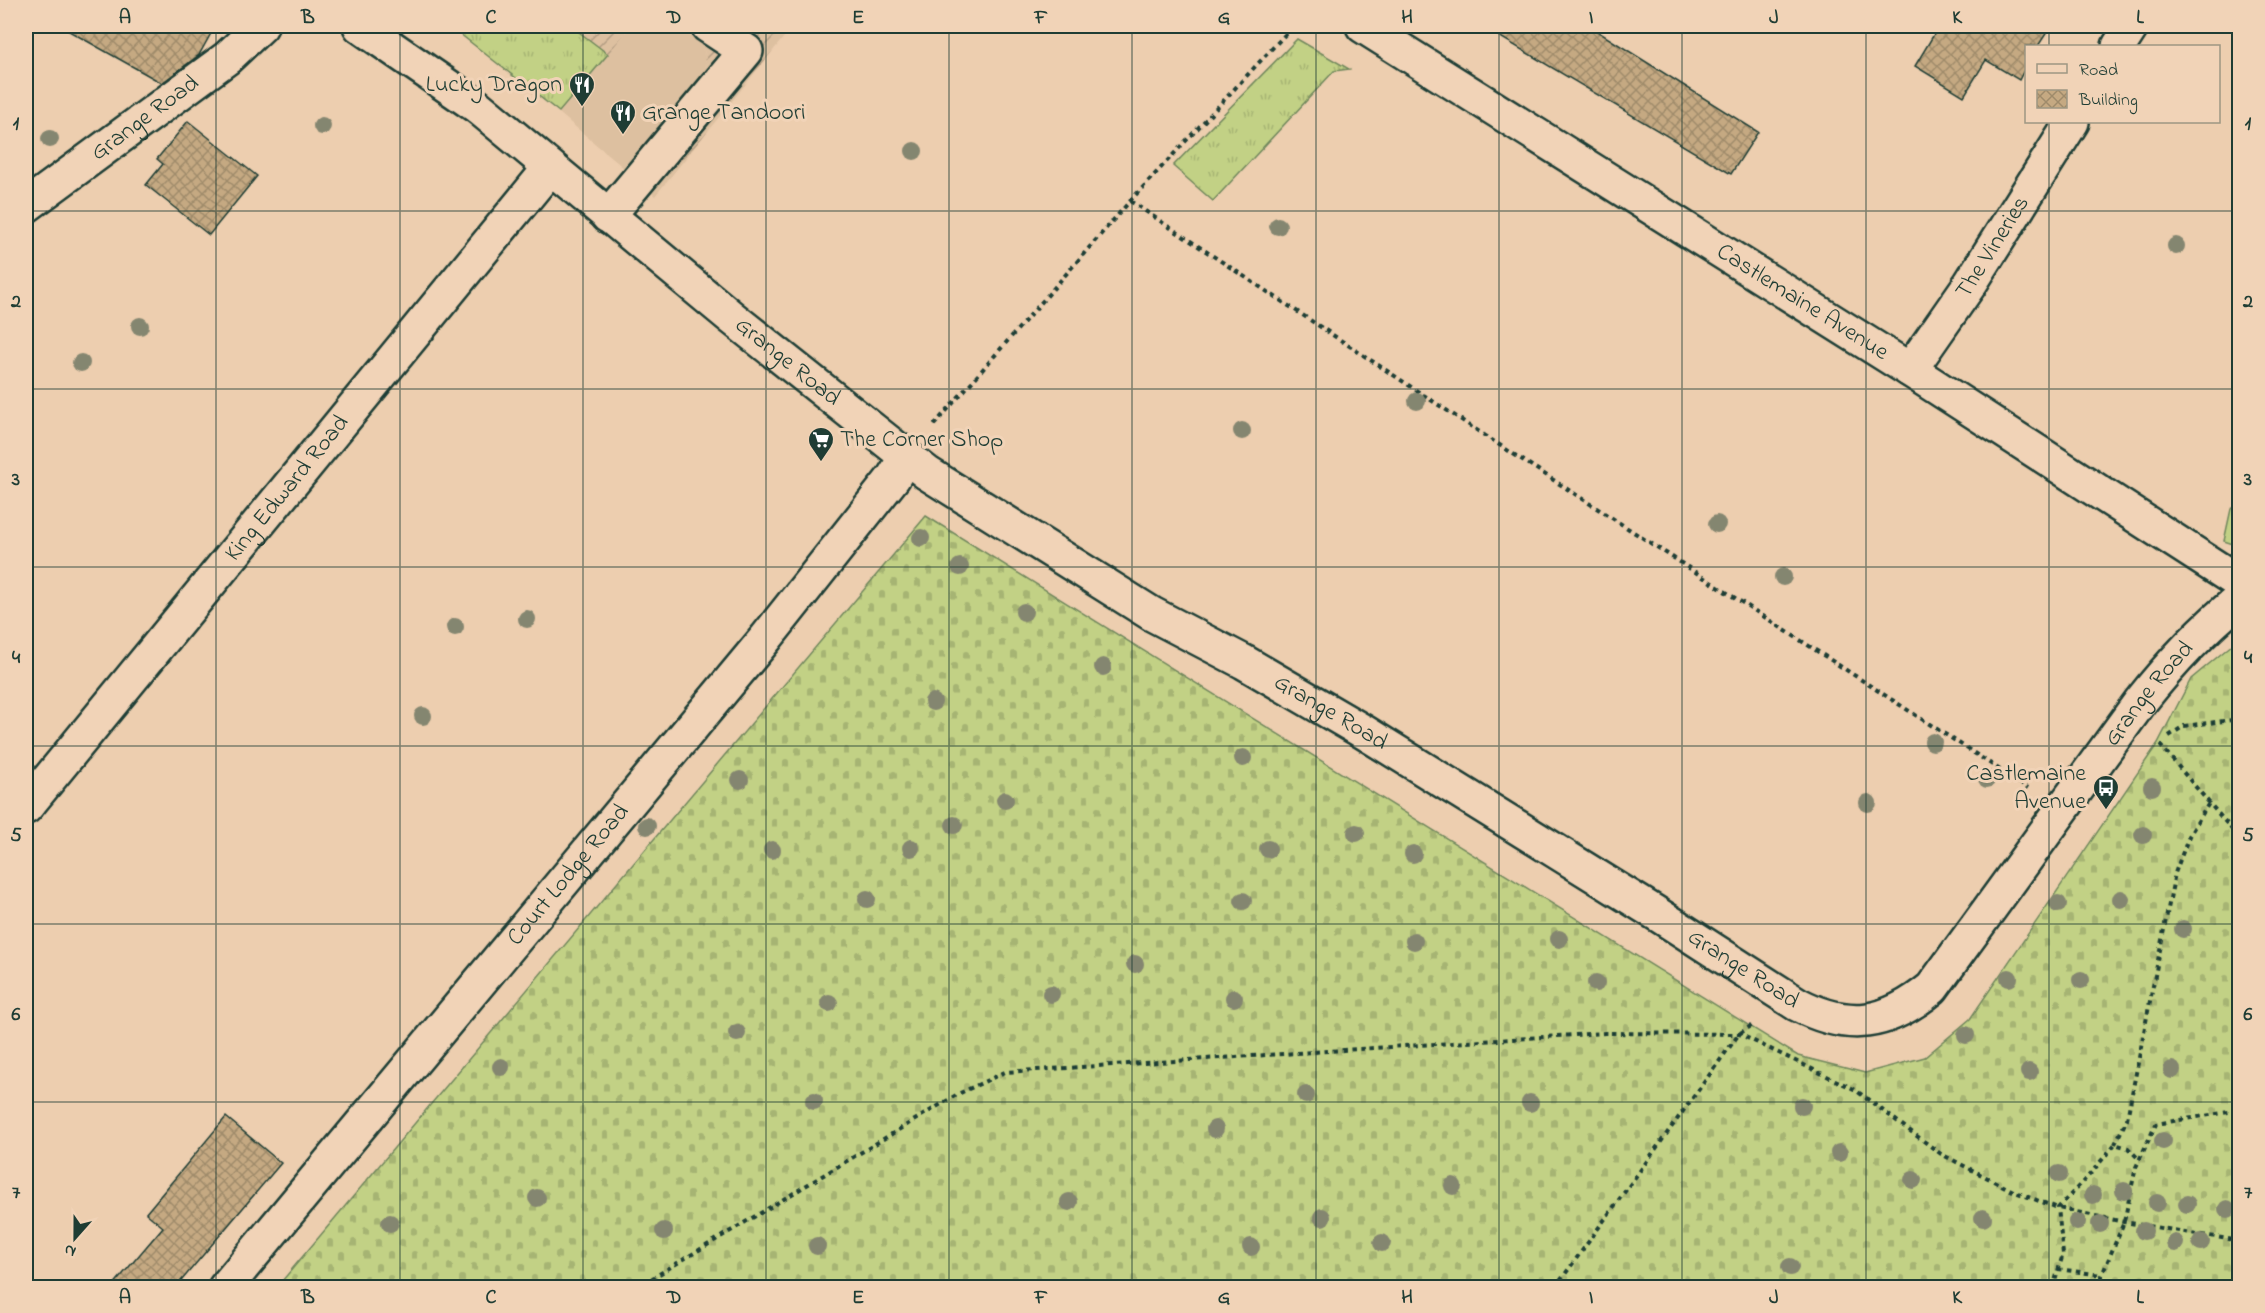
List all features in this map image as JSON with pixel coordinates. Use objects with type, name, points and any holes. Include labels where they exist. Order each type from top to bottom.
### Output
[{"type":"street","name":"Grange Road","points":[[26,206],[226,58],[261,26]]},
{"type":"street","name":"Grange Road","points":[[360,26],[478,107],[608,216],[906,458],[941,483],[1152,614],[1244,662],[1364,732],[1654,912],[1797,1004],[1826,1016],[1848,1021],[1883,1018],[1900,1011],[1926,992],[1941,977],[2141,701],[2174,660],[2214,620],[2240,599]]},
{"type":"street","points":[[608,216],[746,51],[708,26]]},
{"type":"street","name":"Castlemaine Avenue","points":[[1363,26],[1910,370],[2240,583]]},
{"type":"street","points":[[2119,45],[2132,26]]},
{"type":"street","name":"The Vineries","points":[[1910,370],[1976,274],[2071,123]]},
{"type":"street","name":"King Edward Road","points":[[26,807],[550,168]]},
{"type":"street","name":"Court Lodge Road","points":[[225,1287],[766,638],[893,478],[906,458]]},
{"type":"path","points":[[906,458],[1130,201],[1293,26]]},
{"type":"path","points":[[1130,201],[1481,433],[2061,810]]},
{"type":"path","points":[[2240,719],[2184,726],[2158,743],[2240,839]]},
{"type":"path","points":[[2054,1287],[2062,1254],[2058,1208],[2115,1144],[2127,1119],[2175,873],[2190,836],[2209,803]]},
{"type":"path","points":[[636,1287],[643,1285],[958,1094],[1005,1072],[1605,1033],[1739,1034],[1854,1089],[1941,1154],[2015,1192],[2058,1208],[2124,1222],[2240,1241]]},
{"type":"path","points":[[1555,1287],[1739,1034]]},
{"type":"path","points":[[2102,1287],[2102,1275],[2124,1222],[2136,1167],[2156,1124],[2240,1110]]},
{"type":"path","points":[[2115,1144],[2128,1148],[2140,1160]]},
{"type":"path","points":[[2058,1269],[2102,1275]]},
{"type":"shaded area","points":[[571,26],[631,26],[608,54]]},
{"type":"shaded area","points":[[631,26],[687,26],[702,37],[707,69],[625,169],[559,113]]},
{"type":"shaded area","points":[[687,26],[793,26],[655,196],[625,169],[707,69],[702,37]]},
{"type":"green space","points":[[450,26],[571,26],[608,54],[559,112]]},
{"type":"green space","points":[[1297,39],[1349,69],[1334,71],[1213,201],[1173,166]]},
{"type":"green space","points":[[2239,505],[2239,546],[2224,541],[2231,509]]},
{"type":"green space","points":[[926,516],[1798,1056],[1865,1073],[1925,1057],[1970,1019],[2158,743],[2191,679],[2239,639],[2239,1287],[277,1287]]},
{"type":"building","points":[[60,26],[215,26],[199,55],[162,83]]},
{"type":"building","points":[[1482,26],[1589,26],[1758,132],[1731,174]]},
{"type":"building","points":[[1926,26],[2051,26],[2039,45],[2025,45],[2025,68],[2019,80],[1986,60],[1964,96],[1915,66],[1936,31]]},
{"type":"building","points":[[188,121],[257,176],[209,235],[146,185],[163,164],[157,159]]},
{"type":"building","points":[[226,1117],[281,1163],[176,1287],[112,1287],[163,1227],[146,1213]]},
{"type":"place","name":"Lucky Dragon","points":[[582,108]]},
{"type":"place","name":"Grange Tandoori","points":[[623,136]]},
{"type":"place","name":"The Corner Shop","points":[[821,463]]},
{"type":"place","name":"Castlemaine Avenue","points":[[2106,811]]}]
